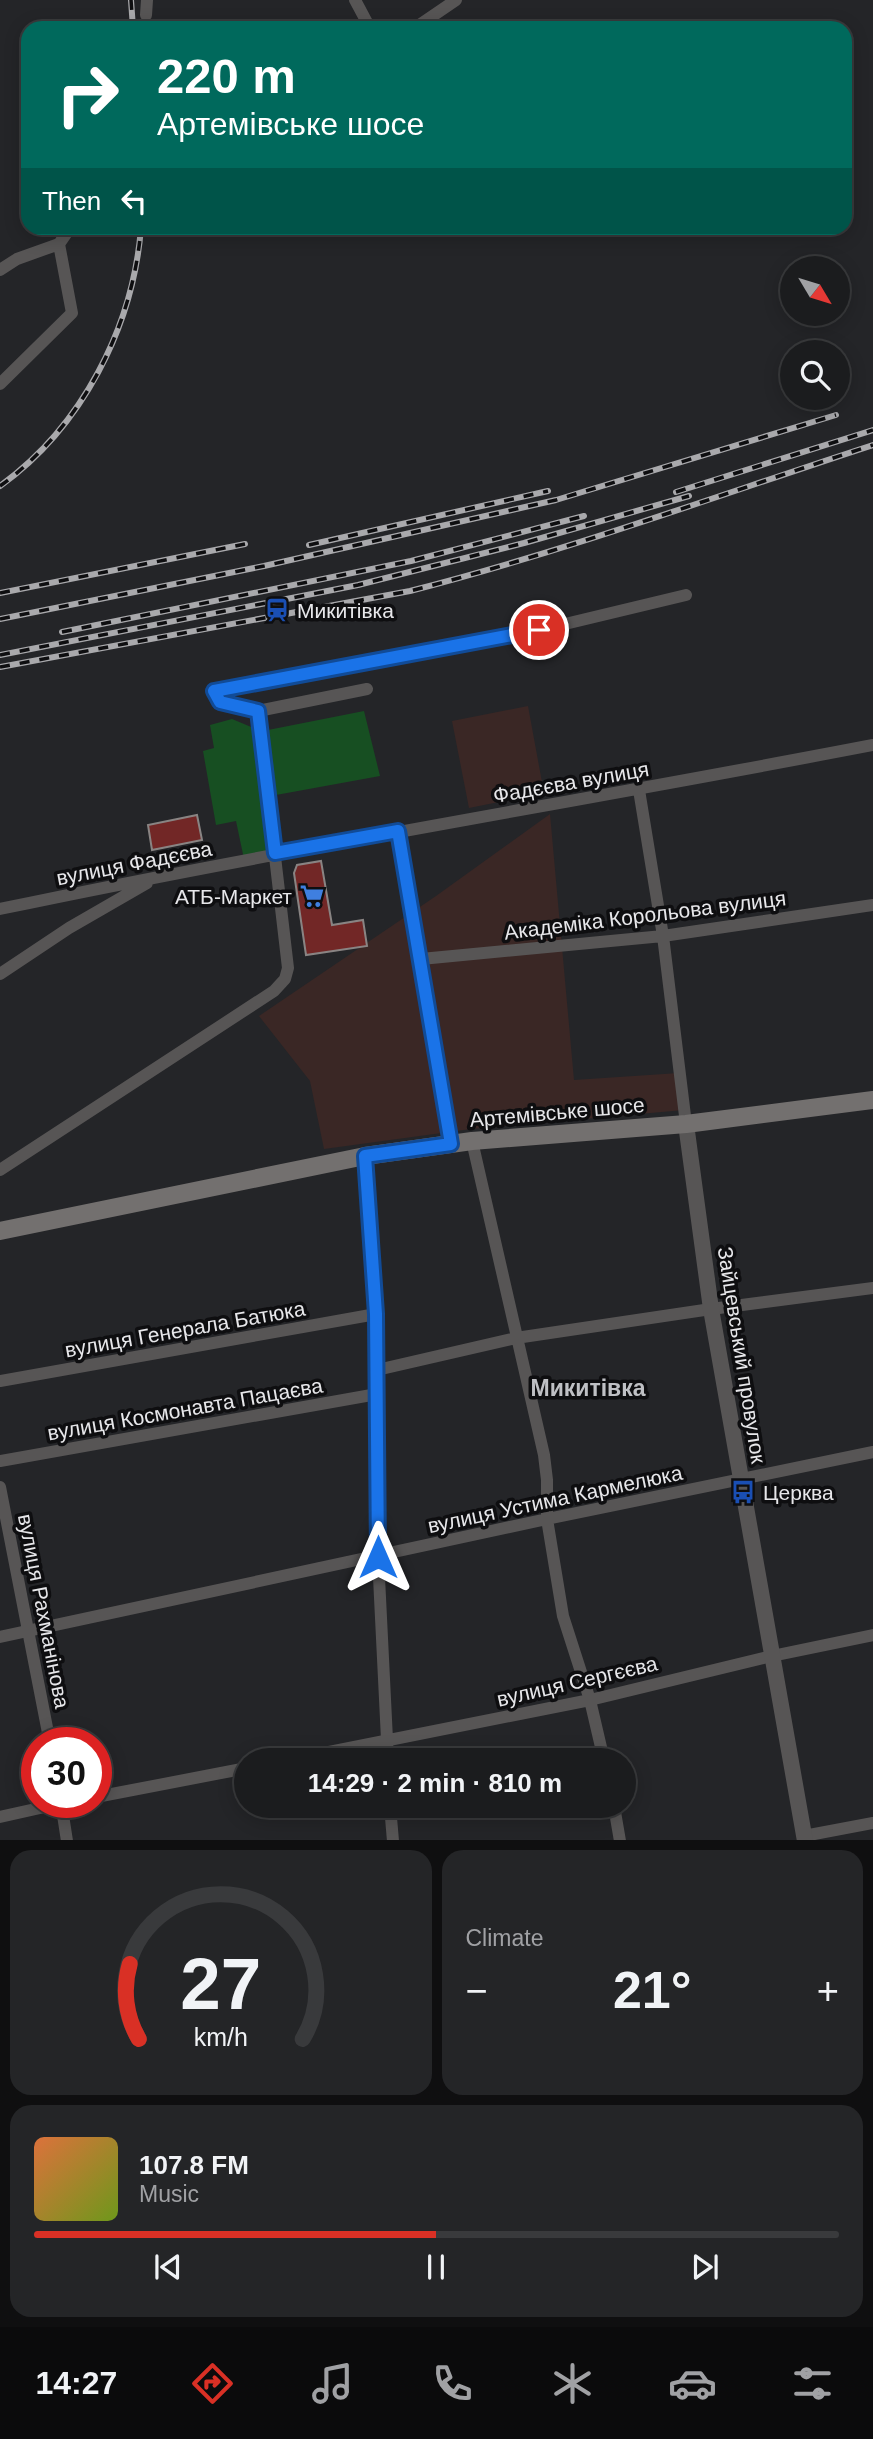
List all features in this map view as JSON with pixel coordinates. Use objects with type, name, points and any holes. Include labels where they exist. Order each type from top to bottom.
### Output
[{"type":"main road","name":"Артемівське шосе","points":[[0,1231],[365,1156],[451,1144],[685,1124],[873,1100]]},
{"type":"street","points":[[146,15],[147,0]]},
{"type":"street","points":[[355,0],[366,21]]},
{"type":"street","points":[[425,21],[456,0]]},
{"type":"street","points":[[0,270],[17,259],[59,244],[65,235]]},
{"type":"street","points":[[0,384],[72,313],[59,244]]},
{"type":"street","points":[[367,689],[258,711],[220,702],[214,691],[515,636],[686,595]]},
{"type":"street","points":[[0,1170],[274,991],[285,979],[288,968],[258,711]]},
{"type":"street","name":"Фадєєва вулиця","points":[[275,853],[639,790],[873,745]]},
{"type":"street","points":[[639,790],[663,936],[685,1124]]},
{"type":"street","points":[[398,831],[451,1144]]},
{"type":"street","name":"вулиця Фадєєва","points":[[0,909],[153,880],[275,853]]},
{"type":"street","points":[[0,974],[69,928],[153,880]]},
{"type":"street","name":"Академіка Корольова вулиця","points":[[421,959],[663,936],[873,905]]},
{"type":"street","name":"Зайцевський провулок","points":[[685,1124],[712,1309],[804,1838]]},
{"type":"street","points":[[472,1142],[544,1455],[547,1519],[564,1616],[590,1700],[601,1748]]},
{"type":"street","points":[[365,1156],[376,1314],[378,1557],[387,1748]]},
{"type":"street","points":[[377,1370],[516,1338],[873,1288]]},
{"type":"street","name":"вулиця Генерала Батюка","points":[[0,1381],[376,1314]]},
{"type":"street","name":"вулиця Космонавта Пацаєва","points":[[0,1461],[377,1394]]},
{"type":"street","name":"вулиця Устима Кармелюка","points":[[0,1637],[873,1452]]},
{"type":"street","name":"вулиця Рахманінова","points":[[0,1487],[47,1727]]},
{"type":"street","name":"вулиця Сергєєва","points":[[354,1748],[590,1700],[772,1656],[873,1635]]},
{"type":"street","points":[[112,1794],[234,1771]]},
{"type":"street","points":[[0,1817],[21,1812]]},
{"type":"street","points":[[65,1818],[67,1840]]},
{"type":"street","points":[[391,1818],[393,1840]]},
{"type":"street","points":[[617,1818],[621,1839]]},
{"type":"street","points":[[804,1838],[873,1823]]},
{"type":"shaded area","points":[[528,706],[544,793],[469,808],[452,721]]},
{"type":"shaded area","points":[[550,814],[574,1080],[679,1073],[684,1110],[471,1129],[324,1149],[310,1081],[259,1016],[436,896]]},
{"type":"green space","points":[[364,711],[380,776],[276,795],[268,730]]},
{"type":"green space","points":[[232,719],[261,731],[275,853],[244,859],[236,821],[216,825],[203,751],[214,748],[210,725]]},
{"type":"building","points":[[197,815],[202,840],[152,850],[148,825]]},
{"type":"building","name":"АТБ-Маркет","points":[[321,861],[332,925],[363,920],[367,946],[306,955],[294,873],[297,865]]},
{"type":"railway","points":[[131,0],[132,21]]},
{"type":"railway","points":[[0,486],[56,435],[79,405],[98,372],[127,302],[140,235]]},
{"type":"railway","points":[[0,619],[264,566],[556,500],[836,415]]},
{"type":"railway","points":[[676,492],[873,430]]},
{"type":"railway","points":[[0,667],[410,591],[585,540],[873,445]]},
{"type":"railway","points":[[309,545],[548,491]]},
{"type":"railway","points":[[0,655],[358,585],[524,543],[689,496]]},
{"type":"railway","points":[[62,632],[411,561],[584,516]]},
{"type":"railway","points":[[0,593],[245,544]]},
{"type":"place","name":"Микитівка","points":[[277,610]]},
{"type":"place","name":"АТБ-Маркет","points":[[312,896]]},
{"type":"place","name":"Церква","points":[[743,1492]]},
{"type":"district","name":"Микитівка","points":[[588,1388]]},
{"type":"route","points":[[378,1557],[376,1314],[365,1156],[451,1144],[398,831],[275,853],[258,711],[220,702],[214,691],[539,630]]}]
